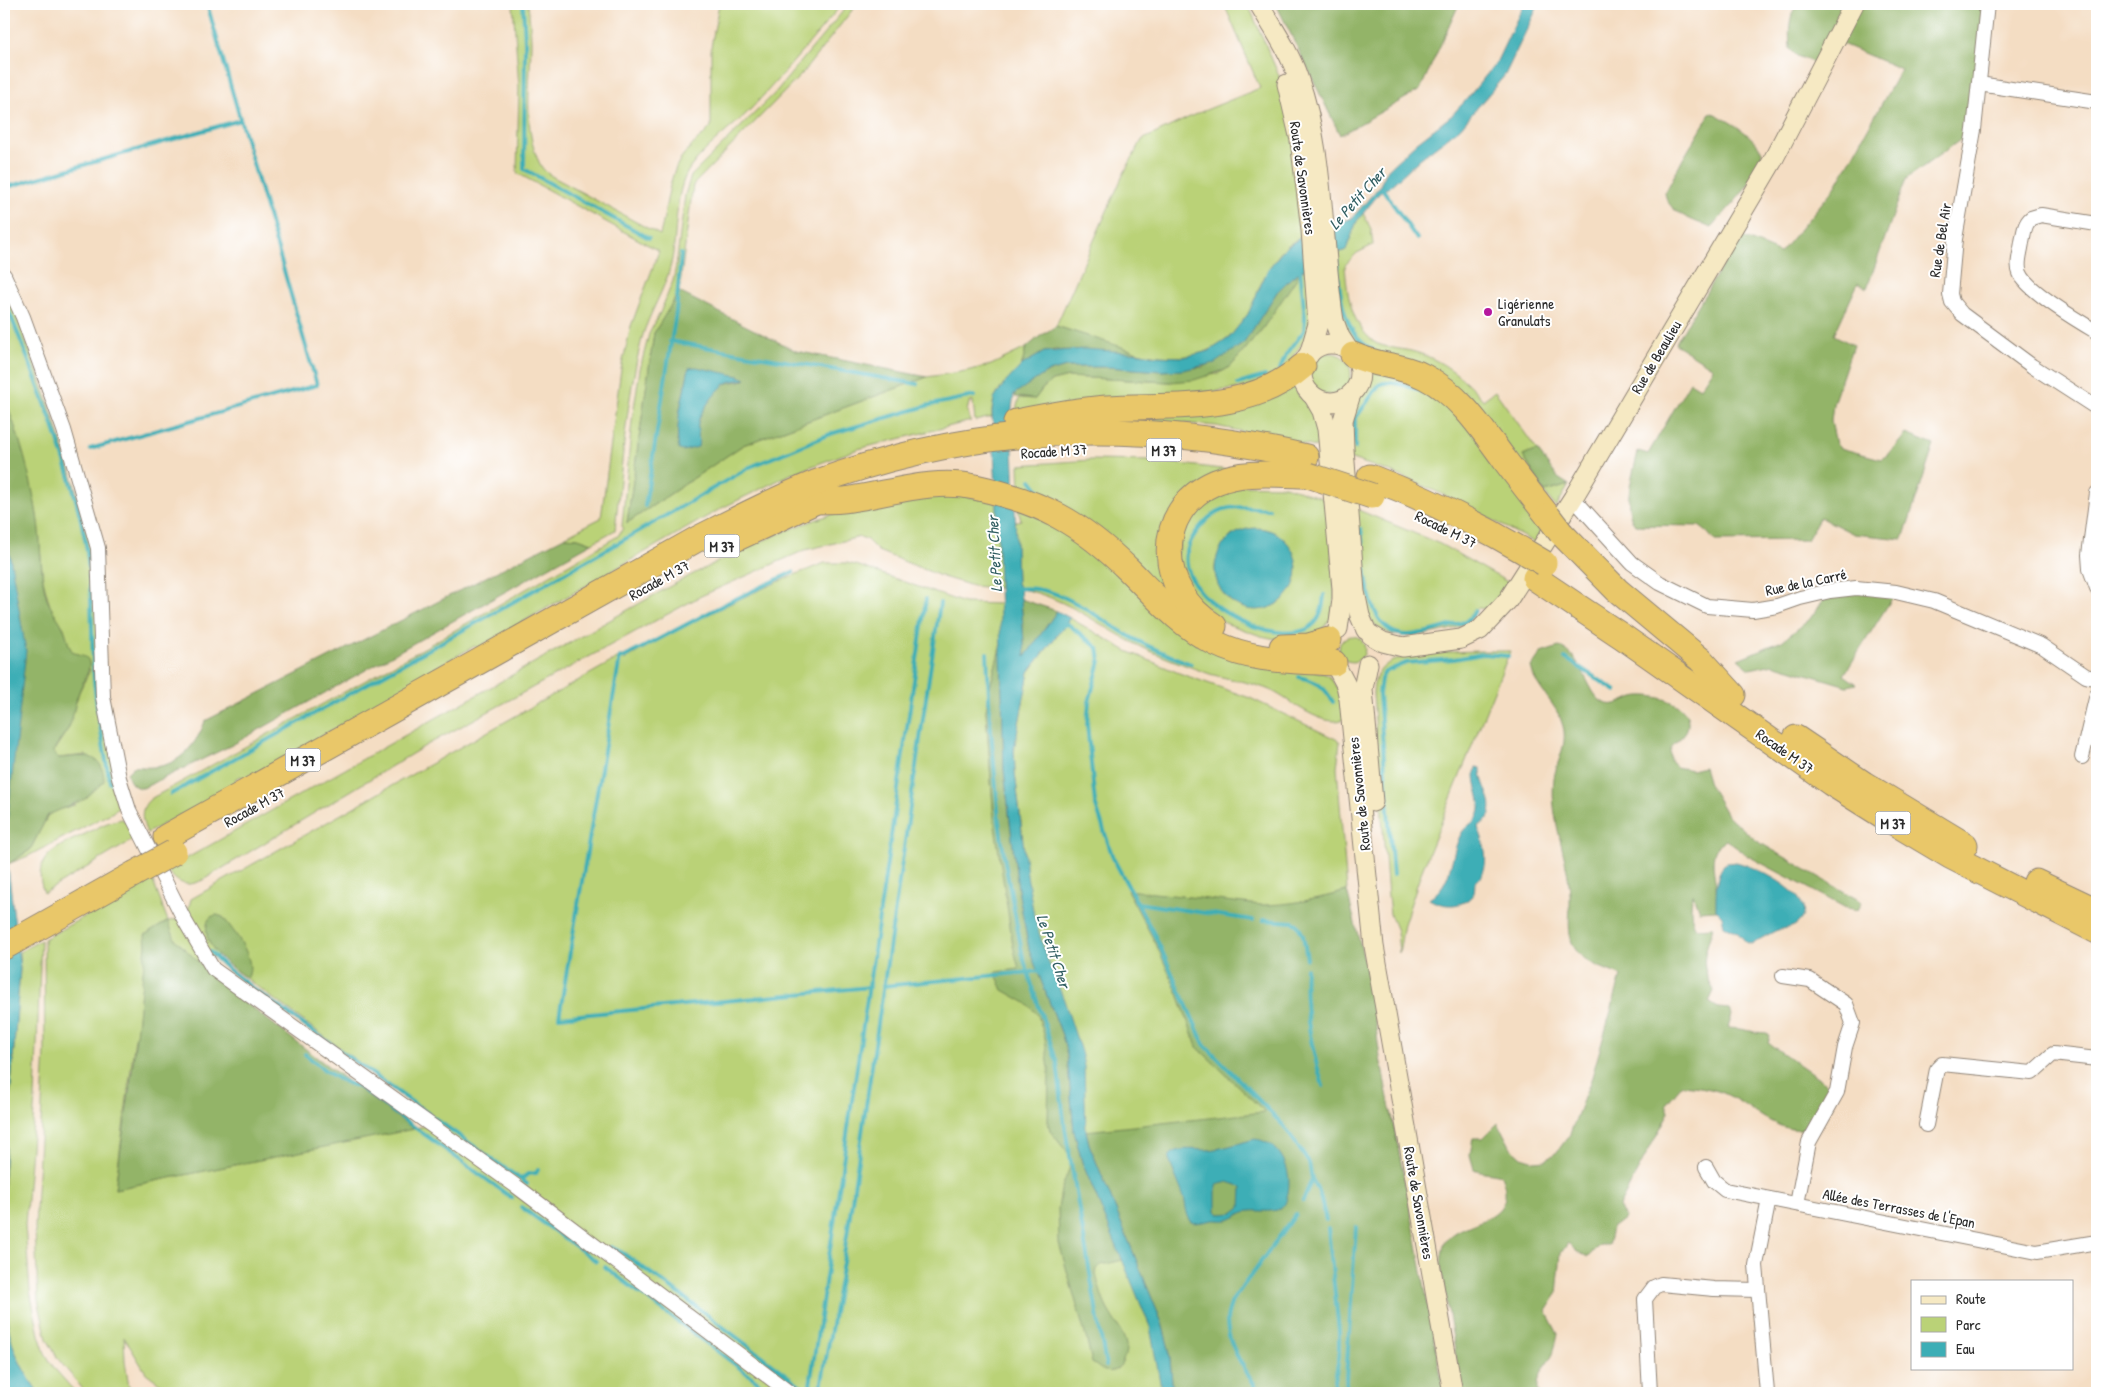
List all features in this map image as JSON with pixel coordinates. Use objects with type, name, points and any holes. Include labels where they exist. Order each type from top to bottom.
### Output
[{"type":"highway","points":[[1351,353],[1367,360],[1414,372],[1434,381],[1445,390],[1482,429],[1555,525],[1617,590],[1701,660],[1733,695]]},
{"type":"highway","points":[[972,444],[1017,437],[1088,409],[1195,406],[1226,402],[1273,387],[1288,378],[1306,360]]},
{"type":"highway","name":"Rocade M 37","points":[[1017,437],[1083,448],[1132,448],[1170,451],[1307,466],[1371,487],[1450,530],[1531,565],[1733,695],[1864,784],[1959,841],[2097,911]]},
{"type":"highway","name":"Rocade M 37","points":[[4,947],[79,896],[484,668],[699,538],[770,502],[841,474],[939,448],[972,444]]},
{"type":"highway","name":"Rocade M 37","points":[[484,668],[774,520],[817,501],[908,472],[972,444]]},
{"type":"highway","points":[[1307,466],[1240,476],[1219,481],[1202,490],[1188,500],[1176,520],[1171,538],[1170,563],[1175,584],[1184,600],[1199,616],[1218,628],[1267,645],[1334,650]]},
{"type":"highway","points":[[817,501],[850,500],[896,490],[955,485],[974,487],[1019,498],[1062,516],[1085,532],[1109,552],[1174,616],[1215,643],[1267,659],[1334,650]]},
{"type":"highway","name":"Rocade M 37","points":[[1531,565],[1623,637],[1831,783],[1950,856],[2097,931]]},
{"type":"highway","name":"Rocade M 37","points":[[4,928],[79,896]]},
{"type":"main road","name":"Route de Savonnières","points":[[1259,4],[1292,99],[1318,228],[1321,264],[1318,324],[1306,360]]},
{"type":"main road","name":"Rue de Beaulieu","points":[[1370,662],[1403,647],[1461,639],[1480,630],[1508,600],[1572,498],[1772,162],[1854,4]]},
{"type":"main road","name":"Route de Savonnières","points":[[1321,264],[1334,320],[1340,337],[1351,353]]},
{"type":"main road","points":[[1333,344],[1351,353],[1359,368],[1360,375],[1345,407],[1343,420],[1355,592],[1360,616],[1374,650],[1370,662],[1363,668],[1350,671],[1334,650],[1342,600],[1342,588],[1330,446],[1323,416],[1314,397],[1302,380],[1306,360],[1324,345],[1333,344]]},
{"type":"main road","points":[[1314,397],[1326,402],[1333,402],[1346,398],[1351,394]]},
{"type":"main road","points":[[1334,650],[1349,625],[1361,627],[1368,633]]},
{"type":"main road","name":"Rue de Beaulieu","points":[[1368,633],[1383,642],[1403,647]]},
{"type":"main road","name":"Route de Savonnières","points":[[1334,650],[1349,699],[1374,946],[1453,1393]]},
{"type":"main road","name":"Route de Savonnières","points":[[1370,662],[1364,689],[1376,834],[1387,1012]]},
{"type":"street","name":"Rue de Bel Air","points":[[1987,4],[1980,84],[1950,277],[1952,302],[1962,314],[2032,366],[2097,408]]},
{"type":"street","points":[[1980,84],[2097,102]]},
{"type":"street","points":[[2097,224],[2041,215],[2031,218],[2025,227],[2019,262],[2020,274],[2024,280],[2062,310],[2097,332]]},
{"type":"street","points":[[4,275],[23,317],[64,430],[98,548],[103,697],[119,778],[129,810],[185,921],[213,970],[516,1186],[790,1393]]},
{"type":"street","points":[[2097,493],[2090,569],[2097,588]]},
{"type":"street","name":"Rue de la Carré","points":[[1572,498],[1632,563],[1660,583],[1707,606],[1752,610],[1777,606],[1830,591],[1856,588],[1896,592],[1934,601],[1997,626],[2042,646],[2086,676],[2097,679]]},
{"type":"street","points":[[2082,757],[2097,694]]},
{"type":"street","points":[[1783,976],[1810,980],[1824,989],[1846,1004],[1853,1023],[1845,1047],[1837,1092],[1808,1142],[1798,1204]]},
{"type":"street","points":[[1926,1125],[1937,1069],[1942,1064],[2032,1073],[2053,1054],[2097,1059]]},
{"type":"street","name":"Allée des Terrasses de l'Epan","points":[[1706,1167],[1720,1187],[1769,1199],[2037,1252],[2097,1242]]},
{"type":"street","points":[[1767,1393],[1756,1264],[1769,1199]]},
{"type":"street","points":[[1650,1393],[1645,1300],[1654,1287],[1661,1284],[1714,1289],[1758,1290]]},
{"type":"green space","points":[[513,4],[528,4],[531,42],[529,120],[534,151],[542,167],[554,178],[660,235],[670,185],[676,167],[684,154],[711,127],[711,47],[719,4],[842,4],[750,110],[696,160],[685,178],[678,202],[671,264],[642,338],[632,385],[615,530],[592,543],[578,538],[564,537],[601,518],[621,369],[631,326],[659,251],[517,173],[519,87]]},
{"type":"green space","points":[[849,4],[857,4],[801,75],[693,185],[679,292],[654,333],[627,523],[743,445],[927,377],[991,365],[1026,348],[1023,361],[1018,370],[998,392],[992,407],[992,417],[975,421],[973,401],[969,403],[967,411],[971,421],[858,449],[791,474],[722,508],[477,648],[475,646],[429,671],[429,675],[244,780],[241,776],[235,779],[238,784],[147,833],[142,814],[145,805],[152,798],[417,652],[618,536],[623,528],[632,421],[640,369],[649,334],[673,281],[685,195],[691,176],[774,94]]},
{"type":"green space","points":[[1224,4],[1248,4],[1283,85],[1290,114],[1303,236],[1288,245],[1278,256],[1261,283],[1253,305],[1235,332],[1214,348],[1190,356],[1164,356],[1137,352],[1056,326],[1123,175],[1142,140],[1196,114],[1260,88]]},
{"type":"green space","points":[[1276,4],[1459,4],[1420,90],[1340,135]]},
{"type":"green space","points":[[1797,4],[1987,4],[1974,130],[1906,179],[1867,288],[1858,283],[1834,335],[1853,345],[1833,404],[1831,421],[1836,444],[1840,448],[1881,459],[1889,454],[1906,434],[1934,445],[1903,539],[1854,534],[1820,517],[1807,540],[1715,541],[1699,526],[1635,525],[1631,517],[1629,499],[1638,451],[1648,454],[1690,382],[1700,388],[1713,368],[1675,344],[1740,236],[1780,253],[1836,186],[1901,69],[1835,41],[1822,66],[1797,56],[1790,49],[1789,31],[1792,15]]},
{"type":"green space","points":[[1711,112],[1747,134],[1762,152],[1755,173],[1749,183],[1711,228],[1676,211],[1667,200],[1665,193]]},
{"type":"green space","points":[[1363,213],[1371,229],[1373,245],[1357,253],[1345,265],[1351,307],[1360,326],[1377,344],[1422,354],[1442,364],[1460,376],[1483,400],[1495,391],[1537,450],[1523,456],[1545,492],[1569,485],[1556,507],[1476,409],[1369,352],[1354,339],[1344,326],[1333,256],[1346,249],[1357,221]]},
{"type":"green space","points":[[1308,266],[1312,310],[1307,337],[1293,356],[1290,364],[1253,387],[1015,414],[1019,398],[1035,399],[1043,388],[1052,381],[1068,377],[1170,382],[1217,374],[1225,370],[1233,364],[1263,328],[1296,278]]},
{"type":"green space","points":[[1301,272],[1263,328],[1233,364],[1225,370],[1194,380],[1170,382],[1068,377],[1052,381],[1043,388],[1035,399],[1015,397],[1015,392],[1046,373],[1066,367],[1107,367],[1162,371],[1203,367],[1244,343],[1277,292],[1292,277]]},
{"type":"green space","points":[[4,282],[41,381],[74,481],[91,549],[120,801],[119,806],[113,812],[28,856],[8,864],[30,850],[48,815],[59,809],[75,805],[86,755],[58,758],[53,752],[68,729],[79,692],[90,670],[69,648],[64,628],[51,610],[43,580],[37,516],[31,485],[4,397]]},
{"type":"green space","points":[[679,292],[796,351],[927,377],[743,445],[627,523],[654,333]],"holes":[[[689,368],[739,376],[745,380],[727,383],[716,391],[702,411],[698,423],[677,442],[680,409]]]},
{"type":"green space","points":[[1056,326],[1141,353],[1055,350],[1044,352],[1022,365],[1026,348]]},
{"type":"green space","points":[[1334,353],[1342,356],[1348,362],[1351,374],[1348,386],[1342,392],[1326,395],[1318,392],[1312,386],[1309,370],[1312,362],[1318,356]]},
{"type":"green space","points":[[1368,367],[1448,400],[1544,526],[1535,543],[1451,498],[1396,474],[1349,458],[1354,405],[1368,386]]},
{"type":"green space","points":[[1292,383],[1299,396],[1313,405],[1325,449],[1216,426],[1155,421],[1095,420]]},
{"type":"green space","points":[[4,397],[28,470],[39,526],[44,589],[47,599],[64,629],[72,650],[74,653],[82,655],[89,663],[87,674],[77,697],[70,725],[53,752],[58,758],[82,756],[95,759],[103,771],[104,781],[85,799],[48,815],[30,850],[8,864],[5,840],[6,528],[4,521]]},
{"type":"green space","points":[[1537,450],[1558,478],[1569,485],[1545,492],[1523,456]]},
{"type":"green space","points":[[1091,460],[1156,461],[1229,470],[1183,498],[1176,600],[1020,492],[1019,465]]},
{"type":"green space","points":[[1226,485],[1285,486],[1328,500],[1335,596],[1331,618],[1318,634],[1276,639],[1261,636],[1225,623],[1189,593],[1177,559],[1187,516]],"holes":[[[1232,535],[1279,535],[1291,550],[1297,569],[1230,601],[1218,584],[1215,568],[1219,552],[1225,543]]]},
{"type":"green space","points":[[944,492],[997,502],[999,588],[973,586],[943,577],[878,551],[866,539],[860,537],[805,550],[701,596],[425,746],[203,880],[191,884],[183,883],[175,879],[166,870],[714,563],[764,540],[841,511],[877,502]]},
{"type":"green space","points":[[1018,508],[1071,532],[1172,624],[1328,675],[1338,689],[1344,719],[1336,721],[1317,717],[1272,691],[1249,683],[1210,674],[1172,660],[1133,643],[1054,599],[1020,589],[1017,583],[1015,522],[1021,520]]},
{"type":"green space","points":[[1356,509],[1440,544],[1513,585],[1487,609],[1477,608],[1471,619],[1462,626],[1417,636],[1396,635],[1386,632],[1371,620],[1366,609]]},
{"type":"green space","points":[[564,537],[578,538],[592,543],[232,745],[143,788],[134,786],[130,782],[127,773],[133,767],[162,766],[179,758],[197,738],[205,721]]},
{"type":"green space","points":[[825,563],[847,563],[859,566],[964,603],[1000,604],[1001,644],[986,711],[994,820],[998,840],[1022,831],[1014,749],[1029,672],[1070,618],[1127,651],[1179,673],[1250,698],[1340,741],[1337,768],[1347,891],[1322,898],[1392,1115],[1444,1393],[173,1393],[146,1373],[124,1337],[125,1361],[130,1393],[86,1393],[58,1359],[47,1339],[38,1300],[35,1227],[45,1052],[44,939],[152,879],[168,921],[186,918],[191,899],[620,657],[624,655],[624,660],[722,607]],"holes":[[[220,955],[235,970],[440,1123],[115,1189],[135,1038],[198,961]]]},
{"type":"green space","points":[[1830,591],[1896,592],[1844,675],[1857,684],[1847,686],[1773,664],[1750,669],[1738,659],[1782,641],[1809,620]]},
{"type":"green space","points":[[1021,599],[1057,611],[1025,658]]},
{"type":"green space","points":[[1352,636],[1361,640],[1365,649],[1361,658],[1352,662],[1343,658],[1339,649],[1343,640]]},
{"type":"green space","points":[[1001,644],[1004,771],[1018,889],[1029,949],[1062,1035],[1067,1055],[1074,1131],[1082,1162],[1123,1260],[1101,1265],[1097,1269],[1096,1274],[1104,1301],[1126,1345],[1125,1355],[1121,1364],[1110,1372],[1092,1363],[1059,1243],[1058,1209],[1061,1190],[1071,1164],[1071,1157],[1050,1131],[1048,1122],[1049,1070],[1045,1038],[1038,1015],[1026,1003],[1003,990],[995,972],[1019,969],[1013,946],[994,820],[986,711]]},
{"type":"green space","points":[[1559,647],[1573,657],[1596,696],[1606,704],[1616,704],[1636,697],[1648,696],[1665,699],[1680,707],[1686,713],[1688,720],[1686,732],[1670,750],[1671,761],[1676,767],[1692,770],[1704,767],[1709,784],[1727,815],[1757,841],[1862,902],[1858,910],[1846,908],[1748,856],[1726,840],[1720,844],[1716,849],[1713,861],[1716,910],[1699,911],[1693,894],[1691,902],[1691,911],[1696,928],[1713,927],[1705,952],[1706,973],[1714,991],[1709,1002],[1718,1008],[1730,1009],[1732,1015],[1728,1028],[1767,1033],[1770,1037],[1768,1043],[1826,1083],[1830,1088],[1807,1129],[1795,1129],[1773,1122],[1721,1092],[1702,1087],[1682,1085],[1666,1104],[1669,1112],[1619,1206],[1625,1218],[1612,1228],[1608,1245],[1600,1245],[1588,1257],[1576,1251],[1568,1243],[1561,1253],[1557,1294],[1546,1311],[1558,1334],[1553,1353],[1538,1383],[1539,1393],[1462,1393],[1441,1266],[1443,1249],[1447,1240],[1455,1233],[1488,1218],[1497,1211],[1503,1203],[1505,1191],[1501,1175],[1474,1169],[1470,1155],[1473,1138],[1483,1138],[1498,1123],[1511,1148],[1521,1157],[1534,1161],[1546,1160],[1557,1152],[1570,1134],[1592,1077],[1621,976],[1585,959],[1576,950],[1571,937],[1569,923],[1569,879],[1556,822],[1553,793],[1555,771],[1564,740],[1563,726],[1556,710],[1537,683],[1531,667],[1541,653]]},
{"type":"green space","points":[[1510,651],[1421,873],[1404,924],[1399,953],[1397,931],[1390,914],[1388,897],[1373,694],[1376,677],[1387,664],[1397,659],[1411,656],[1446,652]]},
{"type":"green space","points":[[122,819],[129,824],[136,838],[44,893],[41,870],[43,862],[49,855],[56,849],[98,827]]},
{"type":"green space","points":[[1127,890],[1261,905],[1304,901],[1347,891],[1370,984],[1380,1058],[1444,1393],[1173,1393],[1169,1349],[1162,1323],[1089,1144],[1086,1131],[1265,1112],[1197,1047],[1178,994],[1156,944]]},
{"type":"green space","points":[[217,915],[223,917],[244,947],[250,964],[250,972],[247,979],[219,956],[209,941],[207,923],[210,918]]},
{"type":"green space","points":[[168,921],[175,939],[221,984],[350,1083],[414,1129],[115,1189],[132,1071],[146,945],[145,935]]},
{"type":"green space","points":[[41,940],[35,1097],[25,1225],[30,1291],[39,1335],[45,1353],[54,1368],[76,1393],[39,1393],[25,1374],[10,1341],[4,1299],[4,1176],[20,969],[19,952]]},
{"type":"water","points":[[1524,4],[1539,4],[1505,75],[1460,128],[1421,158],[1388,188],[1382,190],[1357,221],[1346,250],[1308,266],[1292,277],[1277,292],[1244,343],[1215,363],[1183,370],[1162,371],[1107,367],[1066,367],[1046,373],[1014,394],[1011,416],[1017,583],[1020,589],[1025,657],[1057,611],[1070,618],[1029,672],[1014,749],[1027,875],[1034,916],[1046,956],[1064,1000],[1081,1052],[1084,1066],[1086,1131],[1089,1144],[1162,1323],[1169,1349],[1173,1393],[1161,1393],[1150,1327],[1082,1162],[1074,1131],[1067,1055],[1062,1035],[1029,949],[1018,889],[1004,770],[997,509],[992,412],[994,399],[1004,384],[1022,365],[1044,352],[1084,349],[1184,357],[1209,351],[1229,338],[1248,314],[1268,269],[1285,248],[1303,236],[1352,218],[1379,187],[1388,169],[1416,143],[1451,116],[1466,100],[1496,63]]},
{"type":"water","points":[[696,367],[746,379],[727,383],[714,395],[699,419],[698,447],[683,451],[679,450],[678,440],[680,409],[689,368]]},
{"type":"water","points":[[4,521],[26,651],[5,841],[20,969],[4,1176]]},
{"type":"water","points":[[1256,528],[1272,531],[1285,540],[1294,553],[1297,569],[1294,585],[1285,598],[1272,607],[1256,610],[1240,607],[1227,598],[1218,585],[1215,569],[1218,553],[1227,540],[1240,531]]},
{"type":"water","points":[[1476,767],[1481,768],[1481,774],[1491,804],[1488,818],[1478,828],[1486,858],[1484,871],[1475,883],[1474,893],[1465,902],[1453,905],[1440,904],[1429,899],[1437,893],[1447,877],[1461,834],[1479,814],[1480,799],[1475,778]]},
{"type":"water","points":[[1736,862],[1771,877],[1795,894],[1802,904],[1803,914],[1797,924],[1775,931],[1751,944],[1746,942],[1737,932],[1724,926],[1722,916],[1716,910],[1719,872],[1725,864]]},
{"type":"water","points":[[1255,1139],[1264,1141],[1272,1146],[1284,1160],[1289,1178],[1289,1188],[1284,1205],[1280,1209],[1272,1211],[1245,1212],[1229,1220],[1192,1222],[1186,1211],[1184,1198],[1169,1158],[1170,1155],[1180,1150],[1207,1150]],"holes":[[[1228,1182],[1242,1188],[1241,1207],[1233,1213],[1219,1214],[1216,1211],[1216,1185]]]},
{"type":"water","points":[[4,1299],[14,1349],[24,1370],[39,1393],[4,1393]]},
{"type":"waterway","points":[[90,449],[317,385],[207,4]]},
{"type":"waterway","points":[[523,4],[525,42],[524,169],[649,238]]},
{"type":"waterway","points":[[4,188],[240,120]]},
{"type":"waterway","name":"Le Petit Cher","points":[[1382,188],[1417,239]]},
{"type":"waterway","points":[[1336,251],[1340,292],[1347,320],[1353,332],[1373,350]]},
{"type":"waterway","points":[[645,506],[676,312],[681,254]]},
{"type":"waterway","points":[[1280,369],[1286,355],[1304,331],[1305,318],[1300,269]]},
{"type":"waterway","points":[[4,299],[61,448],[85,539],[91,592],[95,692],[110,783]]},
{"type":"waterway","points":[[670,341],[917,384]]},
{"type":"waterway","points":[[1238,384],[1265,376]]},
{"type":"waterway","points":[[1355,448],[1355,419],[1379,385],[1385,383],[1400,384],[1417,389],[1438,399]]},
{"type":"waterway","points":[[171,794],[750,467],[830,434],[930,405],[974,396]]},
{"type":"waterway","points":[[1031,480],[1046,497]]},
{"type":"waterway","points":[[1269,509],[1227,508],[1219,511],[1203,523],[1195,534],[1187,556],[1191,578],[1206,597],[1228,614],[1253,626],[1278,632],[1299,631],[1315,623],[1321,613],[1324,595]]},
{"type":"waterway","points":[[1361,529],[1369,594],[1383,624],[1394,632],[1409,635],[1430,632],[1465,622],[1472,616],[1475,610]]},
{"type":"waterway","points":[[619,660],[729,602],[793,572]]},
{"type":"waterway","points":[[1015,589],[1048,591],[1063,597],[1078,604],[1136,640],[1191,664]]},
{"type":"waterway","points":[[809,1392],[926,599]]},
{"type":"waterway","points":[[820,1393],[843,1262],[940,603]]},
{"type":"waterway","points":[[1061,626],[1068,624],[1098,648],[1100,661],[1089,702],[1087,724],[1095,803],[1113,858],[1156,938],[1204,1044],[1284,1126],[1309,1163],[1312,1179],[1303,1201]]},
{"type":"waterway","points":[[987,653],[990,719],[999,821],[1005,862],[1023,957],[1057,1063],[1065,1128],[1106,1366]]},
{"type":"waterway","points":[[1393,875],[1379,694],[1381,679],[1385,672],[1406,663],[1454,659],[1483,654],[1508,656]]},
{"type":"waterway","points":[[620,657],[559,1017],[870,987]]},
{"type":"waterway","points":[[1565,658],[1616,691]]},
{"type":"waterway","points":[[1299,677],[1311,680],[1319,685],[1333,702]]},
{"type":"waterway","points":[[1137,903],[1253,920]]},
{"type":"waterway","points":[[1263,920],[1293,922],[1297,924],[1303,935],[1307,959]]},
{"type":"waterway","points":[[210,952],[256,991],[527,1184]]},
{"type":"waterway","points":[[1306,968],[1305,983],[1309,1028],[1323,1086]]},
{"type":"waterway","points":[[883,986],[1041,971]]},
{"type":"waterway","points":[[305,1054],[330,1074],[359,1087],[512,1198]]},
{"type":"waterway","points":[[521,1179],[528,1174],[536,1173],[538,1170]]},
{"type":"waterway","points":[[1312,1179],[1319,1192],[1326,1220]]},
{"type":"waterway","points":[[521,1207],[596,1261]]},
{"type":"waterway","points":[[1260,1393],[1244,1368],[1230,1340],[1228,1315],[1232,1301],[1296,1214]]},
{"type":"waterway","points":[[1345,1393],[1356,1227]]},
{"type":"waterway","points":[[1328,1229],[1339,1331],[1339,1356],[1333,1393]]},
{"type":"waterway","points":[[611,1247],[621,1252],[674,1290],[809,1392]]},
{"type":"waterway","points":[[605,1267],[773,1393]]},
{"type":"place","name":"Ligérienne Granulats","points":[[1488,312]]}]
